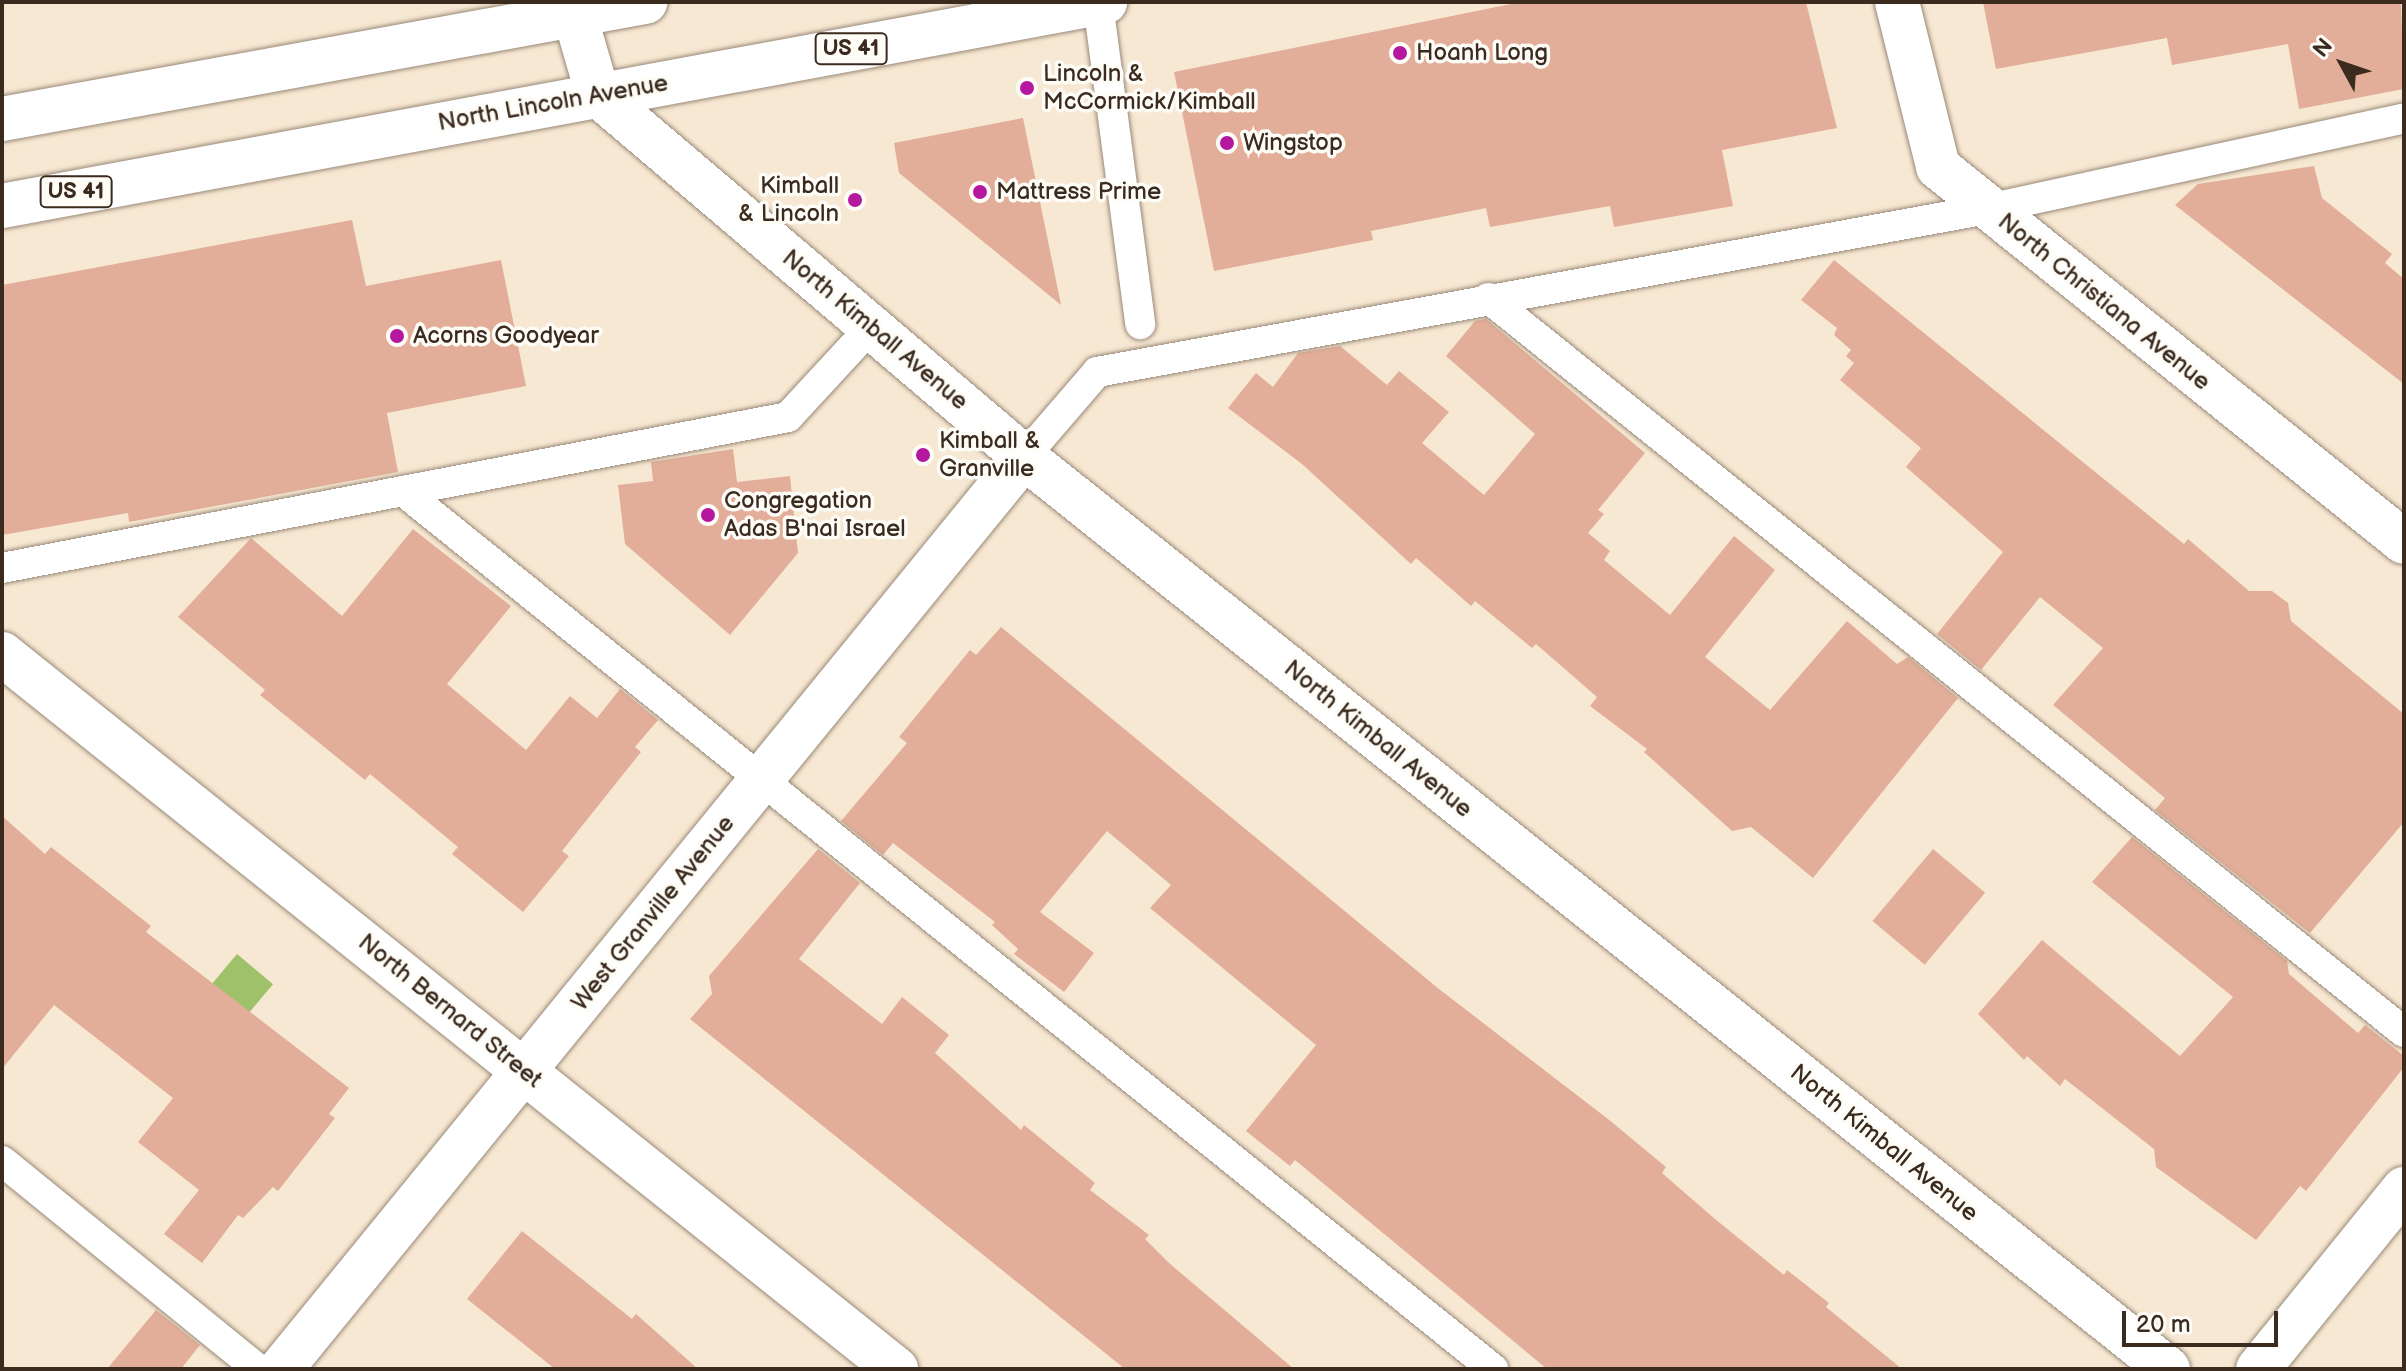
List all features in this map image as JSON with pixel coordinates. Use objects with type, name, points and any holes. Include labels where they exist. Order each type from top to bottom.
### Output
[{"type":"street","points":[[2,119],[574,9],[645,2]]},
{"type":"street","name":"North Christiana Avenue","points":[[1897,2],[1938,167],[2404,542]]},
{"type":"street","name":"North Lincoln Avenue","points":[[2,206],[1101,3]]},
{"type":"street","points":[[574,9],[598,95]]},
{"type":"street","name":"North Kimball Avenue","points":[[598,95],[1024,457],[2168,1369]]},
{"type":"street","name":"West Granville Avenue","points":[[281,1369],[1024,457]]},
{"type":"street","name":"North Bernard Street","points":[[2,654],[896,1369]]},
{"type":"street","points":[[2258,1369],[2404,1189]]},
{"type":"lane","points":[[1101,3],[1140,324]]},
{"type":"lane","points":[[1024,457],[1097,372],[1488,298],[1988,209],[2404,118]]},
{"type":"lane","points":[[1488,298],[2404,1032]]},
{"type":"lane","points":[[2,568],[788,417],[871,327]]},
{"type":"lane","points":[[403,491],[760,782],[1493,1369]]},
{"type":"lane","points":[[2,1161],[258,1369]]},
{"type":"green space","points":[[237,954],[273,984],[209,1060],[173,1030]]},
{"type":"building","points":[[1521,2],[1806,2],[1837,128],[1722,150],[1733,206],[1614,227],[1610,206],[1490,227],[1486,208],[1371,231],[1373,240],[1214,271],[1174,72]]},
{"type":"building","points":[[1983,2],[2401,2],[2404,89],[2299,109],[2288,44],[2172,65],[2167,38],[1996,69]]},
{"type":"building","name":"Mattress Prime","points":[[1023,118],[1061,305],[899,173],[894,143]]},
{"type":"building","points":[[2314,166],[2322,198],[2392,254],[2385,263],[2404,279],[2404,384],[2175,205],[2198,184]]},
{"type":"building","points":[[352,220],[366,286],[501,260],[526,386],[387,413],[398,472],[129,522],[128,513],[2,535],[2,285]]},
{"type":"building","points":[[1834,260],[2184,544],[2188,539],[2249,591],[2272,591],[2288,603],[2291,621],[2404,714],[2404,822],[2310,933],[2155,810],[2165,798],[2053,705],[2103,648],[2040,597],[1981,670],[1937,634],[2003,552],[1906,467],[1921,448],[1840,380],[1854,363],[1846,356],[1851,350],[1834,335],[1837,328],[1801,300]]},
{"type":"building","points":[[1486,319],[1645,453],[1598,510],[1604,514],[1588,533],[1610,551],[1604,560],[1670,615],[1734,536],[1775,570],[1705,657],[1770,710],[1847,621],[1897,664],[1908,657],[1958,698],[1813,878],[1751,827],[1732,831],[1644,752],[1647,749],[1590,706],[1597,697],[1536,644],[1532,648],[1475,601],[1471,606],[1416,558],[1411,564],[1302,464],[1228,408],[1256,373],[1273,387],[1298,353],[1340,346],[1387,385],[1399,371],[1449,412],[1422,443],[1484,495],[1535,434],[1446,356],[1475,321]]},
{"type":"building","name":"Congregation Adas B'nai Israel","points":[[733,449],[737,482],[790,476],[798,553],[730,635],[625,544],[618,485],[653,481],[651,462]]},
{"type":"building","points":[[413,529],[511,606],[447,684],[526,750],[570,696],[597,718],[620,689],[658,720],[635,747],[641,752],[562,851],[569,856],[523,912],[452,854],[458,847],[370,774],[365,780],[260,695],[265,690],[178,617],[251,538],[342,616]]},
{"type":"building","points":[[1001,627],[1439,989],[1608,1119],[1666,1167],[1662,1173],[1715,1219],[1784,1275],[1787,1270],[1829,1303],[1826,1307],[1902,1369],[1547,1369],[1295,1160],[1290,1166],[1246,1131],[1316,1045],[1150,908],[1171,885],[1107,831],[1040,912],[1094,953],[1064,992],[1014,954],[1018,949],[992,925],[995,922],[893,843],[883,855],[841,821],[907,743],[899,737],[970,650],[976,655]]},
{"type":"building","points":[[2,816],[45,854],[51,847],[151,926],[146,932],[349,1088],[329,1114],[335,1118],[278,1191],[273,1187],[243,1218],[238,1215],[202,1263],[164,1234],[199,1190],[138,1142],[173,1098],[54,1005],[2,1069]]},
{"type":"building","points":[[2132,837],[2287,961],[2289,974],[2358,1033],[2365,1025],[2404,1056],[2404,1067],[2306,1191],[2300,1186],[2256,1240],[2156,1167],[2154,1149],[2065,1079],[2060,1086],[2027,1056],[2024,1060],[1978,1014],[2042,940],[2180,1056],[2233,997],[2092,882]]},
{"type":"building","points":[[818,849],[860,883],[799,959],[882,1024],[902,997],[949,1035],[935,1053],[1021,1130],[1024,1125],[1095,1183],[1090,1190],[1149,1235],[1145,1239],[1169,1263],[1294,1369],[1125,1369],[690,1019],[712,994],[709,976]]},
{"type":"building","points":[[1933,849],[1985,893],[1925,965],[1873,921]]},
{"type":"building","points":[[522,1231],[632,1319],[636,1314],[698,1369],[555,1369],[467,1299]]},
{"type":"building","points":[[156,1310],[200,1345],[181,1369],[107,1369]]},
{"type":"place","name":"Hoanh Long","points":[[1400,53]]},
{"type":"place","name":"Lincoln & McCormick/Kimball","points":[[1027,88]]},
{"type":"place","name":"Wingstop","points":[[1227,143]]},
{"type":"place","name":"Mattress Prime","points":[[980,192]]},
{"type":"place","name":"Kimball & Lincoln","points":[[855,200]]},
{"type":"place","name":"Acorns Goodyear","points":[[397,336]]},
{"type":"place","name":"Kimball & Granville","points":[[923,455]]},
{"type":"place","name":"Congregation Adas B'nai Israel","points":[[708,515]]}]
